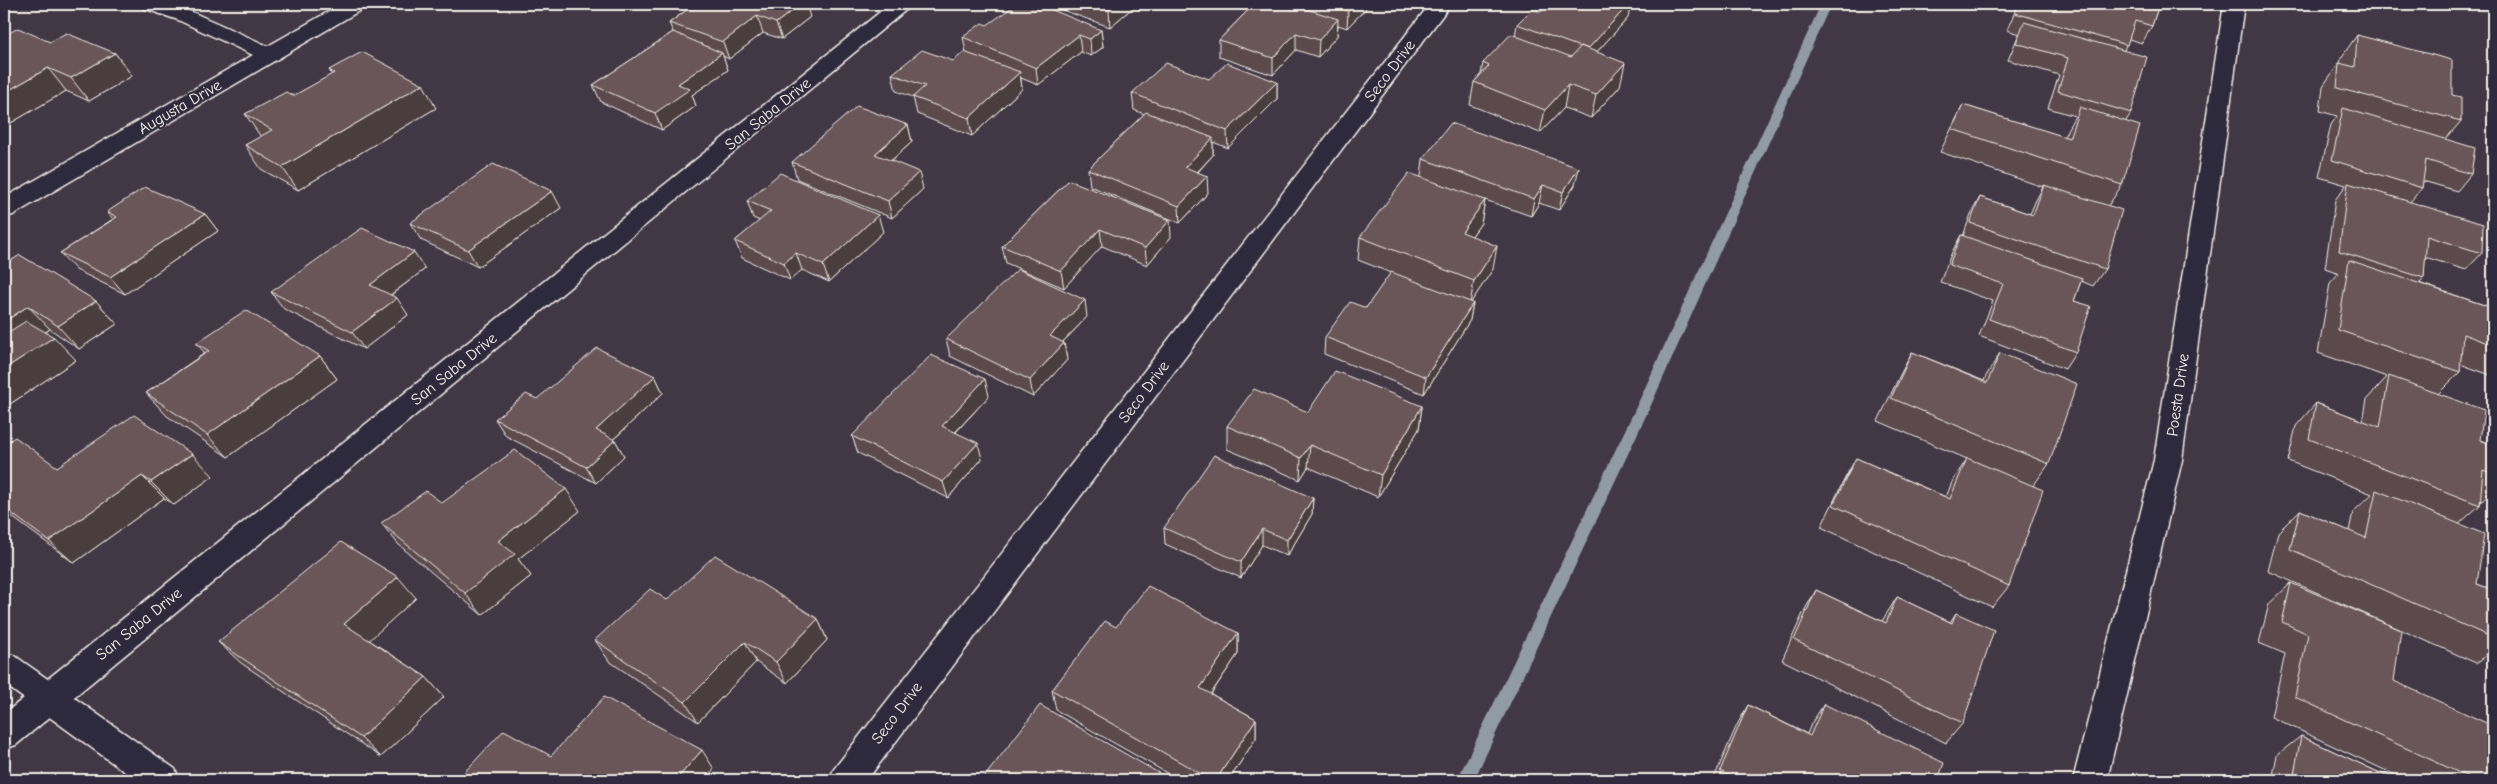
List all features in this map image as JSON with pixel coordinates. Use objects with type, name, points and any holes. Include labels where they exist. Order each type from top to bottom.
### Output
[{"type":"street","points":[[150,4],[185,16],[269,55]]},
{"type":"street","name":"Augusta Drive","points":[[4,209],[357,4]]},
{"type":"street","name":"San Saba Drive","points":[[4,734],[903,4]]},
{"type":"street","name":"Seco Drive","points":[[846,780],[1441,4]]},
{"type":"street","name":"Poesta Drive","points":[[2090,780],[2168,460],[2234,4]]},
{"type":"street","points":[[4,666],[163,780]]},
{"type":"building","points":[[695,4],[801,4],[776,23],[757,16],[723,42],[669,23]]},
{"type":"building","points":[[1017,4],[1038,4],[1101,30],[1090,39],[1079,35],[1036,68],[963,37],[982,23],[987,25]]},
{"type":"building","points":[[1090,4],[1116,4],[1109,10]]},
{"type":"building","points":[[1254,4],[1291,4],[1338,19],[1319,40],[1296,33],[1273,58],[1219,40]]},
{"type":"building","points":[[1325,4],[1355,4],[1348,11]]},
{"type":"building","points":[[1548,4],[1629,4],[1588,49],[1517,24],[1532,9],[1541,12]]},
{"type":"building","points":[[2019,4],[2159,4],[2152,26],[2135,21],[2127,45],[2015,13]]},
{"type":"building","points":[[2024,22],[2147,57],[2131,113],[2058,91],[2068,58],[2016,43]]},
{"type":"building","points":[[18,28],[50,42],[66,33],[115,53],[71,78],[48,68],[4,93],[4,36]]},
{"type":"building","points":[[673,32],[722,53],[678,84],[690,89],[655,113],[593,85]]},
{"type":"building","points":[[1511,34],[1571,57],[1581,46],[1625,63],[1596,95],[1568,85],[1545,110],[1474,82],[1489,66],[1483,63]]},
{"type":"building","points":[[2357,35],[2452,60],[2452,95],[2461,97],[2461,121],[2337,88],[2339,63],[2355,67]]},
{"type":"building","points":[[922,50],[953,61],[964,52],[1020,72],[969,118],[913,97],[925,86],[892,74]]},
{"type":"building","points":[[362,52],[423,84],[282,167],[245,145],[272,130],[245,114],[286,92],[293,96],[334,73],[329,70]]},
{"type":"building","points":[[1166,63],[1209,79],[1227,63],[1277,82],[1227,131],[1132,93]]},
{"type":"building","points":[[1963,105],[2069,138],[2080,107],[2140,126],[2122,185],[1952,129]]},
{"type":"building","points":[[857,106],[908,125],[875,154],[919,172],[888,201],[792,162]]},
{"type":"building","points":[[2343,108],[2475,148],[2471,174],[2426,160],[2422,188],[2332,160]]},
{"type":"building","points":[[1146,112],[1213,138],[1185,167],[1207,176],[1179,206],[1088,169]]},
{"type":"building","points":[[1451,123],[1579,168],[1563,192],[1543,185],[1534,199],[1423,159]]},
{"type":"building","points":[[493,164],[552,191],[468,250],[410,223]]},
{"type":"building","points":[[780,173],[878,215],[823,265],[796,253],[784,263],[735,241],[771,211],[747,201]]},
{"type":"building","points":[[1409,173],[1485,200],[1462,232],[1497,246],[1474,281],[1360,237]]},
{"type":"building","points":[[1069,180],[1170,220],[1145,248],[1100,229],[1061,271],[1002,246]]},
{"type":"building","points":[[2348,183],[2483,224],[2482,253],[2427,236],[2424,278],[2339,251]]},
{"type":"building","points":[[2044,185],[2122,210],[2105,269],[1970,223],[1980,197],[2033,215]]},
{"type":"building","points":[[145,187],[205,214],[110,277],[60,253],[117,217],[107,212]]},
{"type":"building","points":[[362,228],[414,252],[370,285],[397,298],[352,332],[271,292]]},
{"type":"building","points":[[1961,235],[2082,278],[2074,301],[2091,306],[2076,352],[1989,319],[2003,284],[1949,265]]},
{"type":"building","points":[[20,255],[96,301],[58,326],[28,306],[4,322],[4,265]]},
{"type":"building","points":[[2349,260],[2493,308],[2493,345],[2463,334],[2460,372],[2338,330]]},
{"type":"building","points":[[1018,269],[1085,300],[1050,336],[1064,343],[1030,380],[946,339]]},
{"type":"building","points":[[1391,272],[1473,303],[1426,377],[1325,337],[1350,302],[1366,308]]},
{"type":"building","points":[[246,310],[320,356],[207,435],[146,393],[209,351],[196,343]]},
{"type":"building","points":[[26,321],[54,337],[4,369],[4,335]]},
{"type":"building","points":[[597,348],[655,376],[596,430],[615,440],[586,467],[495,419],[526,394],[537,399]]},
{"type":"building","points":[[1912,352],[1987,383],[2000,353],[2077,384],[2049,464],[1891,398]]},
{"type":"building","points":[[931,355],[985,379],[942,426],[978,443],[943,482],[852,436]]},
{"type":"building","points":[[1335,371],[1422,406],[1381,475],[1310,445],[1301,458],[1227,426],[1254,389],[1308,412]]},
{"type":"building","points":[[2389,376],[2484,410],[2480,440],[2493,445],[2493,474],[2483,470],[2480,505],[2309,439],[2316,403],[2380,427]]},
{"type":"building","points":[[134,415],[192,454],[151,482],[142,476],[49,541],[4,508],[4,444],[15,437],[57,467]]},
{"type":"building","points":[[515,450],[566,489],[498,541],[515,554],[465,593],[381,523],[426,491],[442,503]]},
{"type":"building","points":[[1214,455],[1313,498],[1287,540],[1262,529],[1241,562],[1164,528]]},
{"type":"building","points":[[1856,458],[1950,499],[1967,458],[2043,490],[2009,586],[1833,505]]},
{"type":"building","points":[[2376,490],[2484,534],[2477,584],[2493,590],[2493,638],[2290,549],[2300,510],[2366,538]]},
{"type":"building","points":[[341,542],[398,577],[344,624],[426,677],[361,738],[218,642]]},
{"type":"building","points":[[715,555],[818,619],[776,662],[745,642],[685,702],[595,640],[650,589],[667,600]]},
{"type":"building","points":[[2291,583],[2401,630],[2394,681],[2493,726],[2489,780],[2475,780],[2295,697],[2308,634],[2282,622]]},
{"type":"building","points":[[1148,586],[1238,633],[1200,688],[1256,719],[1216,780],[1212,780],[1052,690],[1105,621],[1116,627]]},
{"type":"building","points":[[1816,590],[1886,623],[1897,597],[1952,623],[1956,613],[1994,630],[1963,723],[1794,640]]},
{"type":"building","points":[[604,697],[702,750],[676,780],[457,780],[504,730],[551,756]]},
{"type":"building","points":[[1824,704],[1944,763],[1938,780],[1737,780],[1720,771],[1748,705],[1810,736]]},
{"type":"building","points":[[1040,705],[1171,780],[982,780]]},
{"type":"building","points":[[2301,736],[2395,780],[2293,780]]},
{"type":"waterway","points":[[1465,780],[1645,403],[1826,4]]}]
